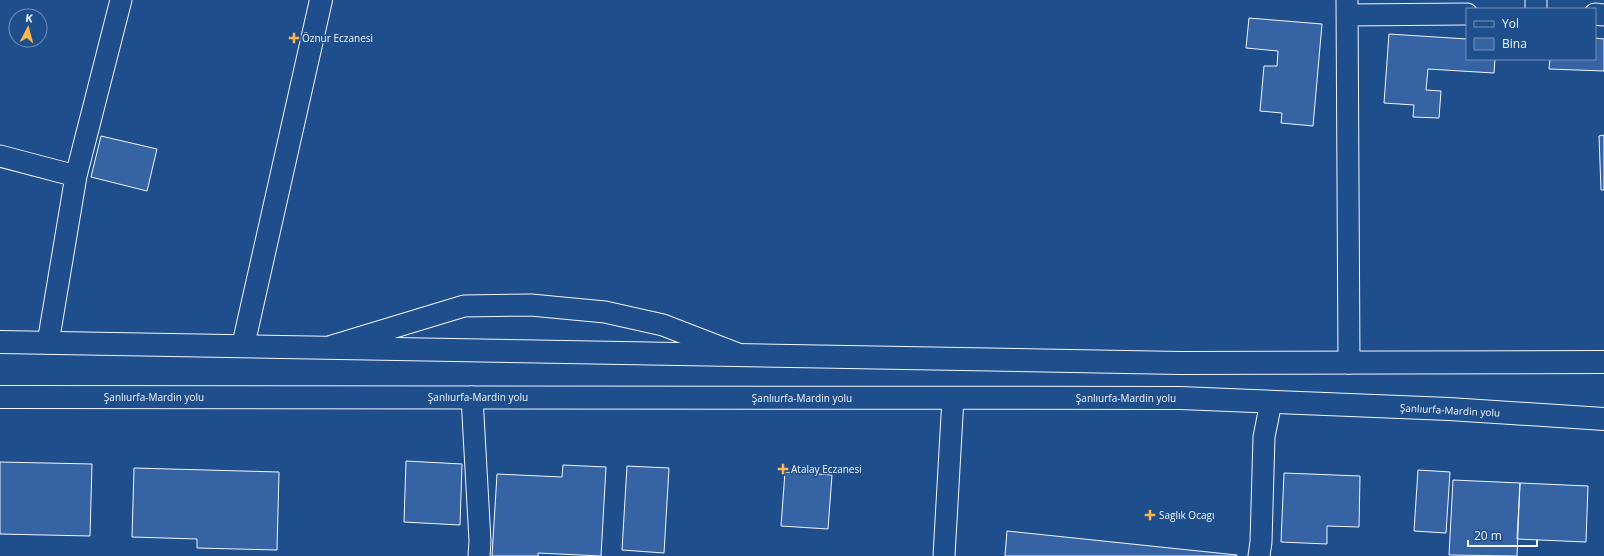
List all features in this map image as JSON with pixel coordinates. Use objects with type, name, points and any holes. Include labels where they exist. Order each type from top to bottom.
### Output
[{"type":"main road","points":[[243,346],[321,0]]},
{"type":"main road","points":[[0,342],[1181,363],[1604,362]]},
{"type":"main road","name":"Şanlıurfa-Mardin yolu","points":[[0,396],[1180,398],[1449,409],[1604,419]]},
{"type":"street","points":[[48,343],[76,176],[121,0]]},
{"type":"street","points":[[1349,362],[1347,7],[1466,14]]},
{"type":"street","points":[[0,156],[76,176]]},
{"type":"street","points":[[324,348],[464,306],[531,305],[604,312],[662,325],[742,356]]},
{"type":"street","points":[[472,397],[480,541],[479,556]]},
{"type":"street","points":[[944,556],[954,398]]},
{"type":"street","points":[[1259,556],[1264,437],[1271,402]]},
{"type":"building","points":[[1249,18],[1322,24],[1313,126],[1281,123],[1282,113],[1260,111],[1264,66],[1277,66],[1278,51],[1246,48]]},
{"type":"building","points":[[1389,34],[1466,39],[1466,60],[1495,60],[1494,73],[1428,69],[1426,90],[1441,91],[1439,118],[1413,117],[1414,105],[1384,103]]},
{"type":"building","points":[[1596,38],[1604,39],[1604,71],[1549,69],[1550,60],[1596,60]]},
{"type":"building","points":[[1604,135],[1604,190],[1601,190],[1599,136]]},
{"type":"building","points":[[101,136],[157,149],[147,191],[91,177]]},
{"type":"building","points":[[406,461],[462,464],[460,525],[404,522]]},
{"type":"building","points":[[0,462],[92,464],[90,536],[0,534]]},
{"type":"building","points":[[563,465],[606,467],[601,556],[538,553],[538,556],[492,556],[497,474],[562,477]]},
{"type":"building","points":[[627,466],[669,468],[664,553],[622,550]]},
{"type":"building","points":[[134,468],[279,472],[277,550],[197,548],[197,539],[132,537]]},
{"type":"building","points":[[1418,470],[1450,472],[1446,533],[1414,531]]},
{"type":"building","points":[[785,472],[832,475],[828,529],[781,526]]},
{"type":"building","points":[[1284,473],[1360,476],[1359,527],[1327,526],[1327,544],[1281,542]]},
{"type":"building","points":[[1453,480],[1520,483],[1517,556],[1449,555]]},
{"type":"building","points":[[1520,483],[1588,486],[1586,542],[1517,539]]},
{"type":"building","points":[[1007,531],[1237,555],[1237,556],[1005,556]]},
{"type":"place","name":"Öznur Eczanesi","points":[[294,38]]},
{"type":"place","name":"Atalay Eczanesi","points":[[783,469]]},
{"type":"place","name":"Saglık Ocagı","points":[[1150,515]]}]
